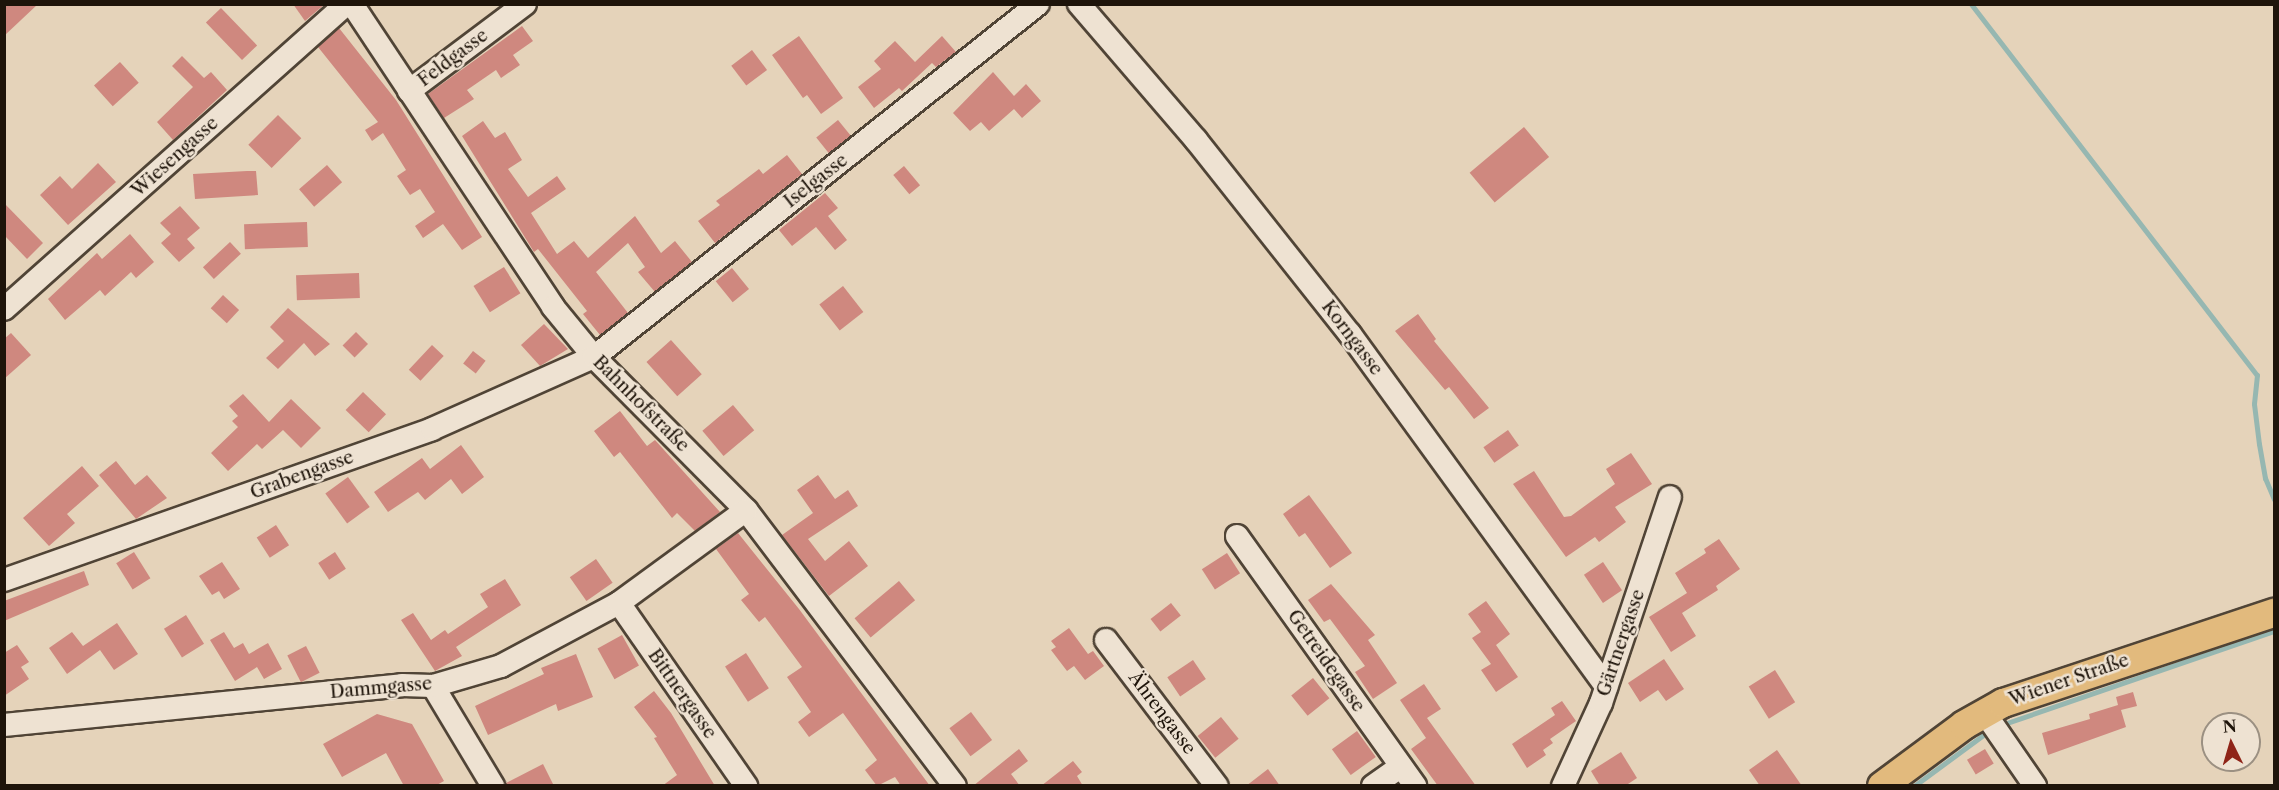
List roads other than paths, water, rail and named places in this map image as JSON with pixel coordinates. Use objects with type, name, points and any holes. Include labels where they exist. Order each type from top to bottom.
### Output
[{"type":"main road","name":"Wiener Straße","points":[[1883,785],[1914,764],[1991,722],[2055,683],[2274,613]]},
{"type":"street","name":"Wiesengasse","points":[[4,309],[346,4]]},
{"type":"street","name":"Bahnhofstraße","points":[[352,4],[553,307],[594,357],[746,510],[955,786]]},
{"type":"street","name":"Feldgasse","points":[[409,91],[525,4]]},
{"type":"street","name":"Iselgasse","points":[[594,357],[1038,4]]},
{"type":"street","name":"Korngasse","points":[[1078,4],[1196,140],[1350,334],[1606,687]]},
{"type":"street","name":"Grabengasse","points":[[4,580],[432,429],[594,357]]},
{"type":"street","name":"Gärtnergasse","points":[[1563,786],[1606,687],[1670,497]]},
{"type":"street","name":"Dammgasse","points":[[4,725],[402,685],[433,686],[501,666],[619,603],[746,510]]},
{"type":"street","name":"Getreidegasse","points":[[1237,536],[1414,786]]},
{"type":"street","name":"Bittnergasse","points":[[619,603],[746,786]]},
{"type":"street","name":"Ährengasse","points":[[1106,640],[1217,786]]},
{"type":"street","points":[[433,686],[493,786]]},
{"type":"street","points":[[1991,722],[2035,786]]},
{"type":"street","points":[[1373,786],[1400,767]]},
{"type":"waterway","points":[[1971,4],[2257,375],[2254,404],[2259,444],[2265,478],[2274,499]]},
{"type":"waterway","points":[[1998,726],[2274,631]]},
{"type":"waterway","points":[[1914,786],[1990,730]]}]
